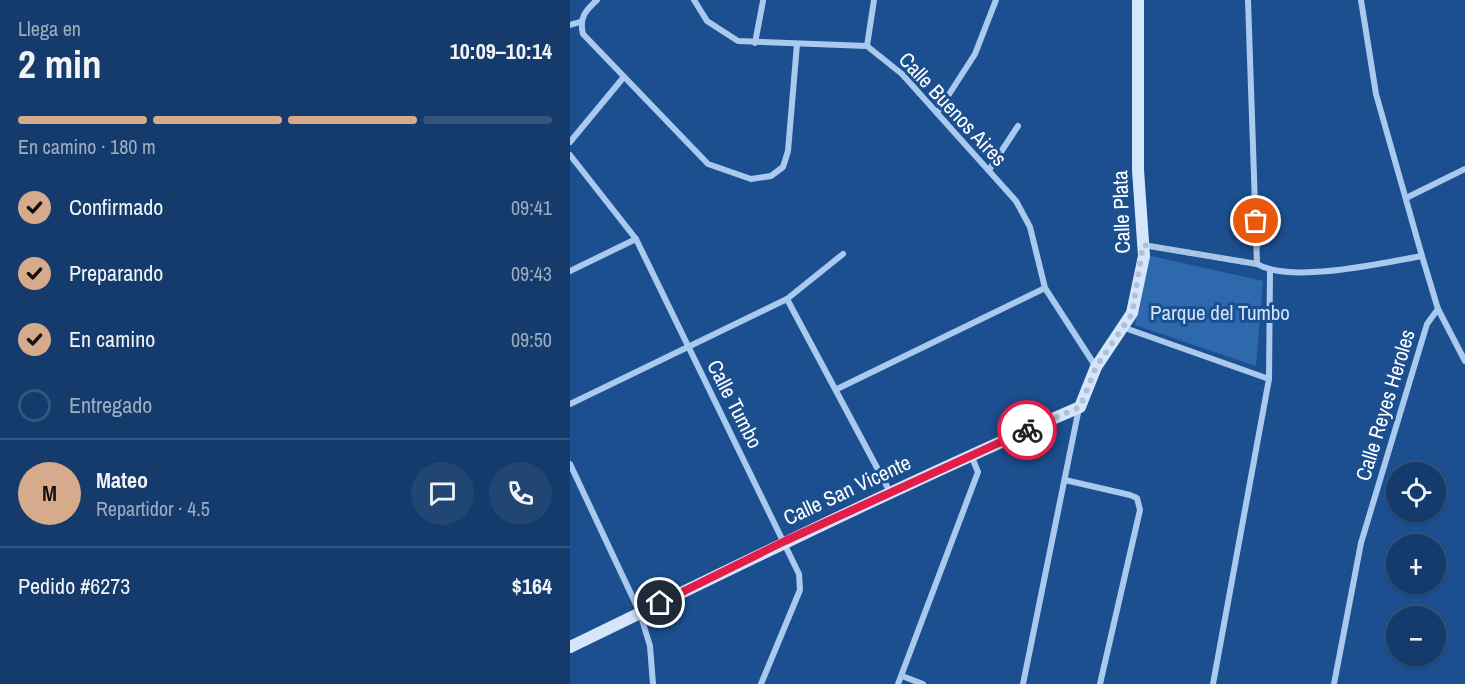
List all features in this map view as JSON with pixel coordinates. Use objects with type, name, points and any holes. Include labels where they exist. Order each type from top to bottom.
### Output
[{"type":"main road","name":"Calle Plata","points":[[1080,407],[1096,367],[1132,314],[1143,245],[1138,170],[1138,0]]},
{"type":"main road","name":"Calle San Vicente","points":[[570,647],[785,541],[971,454],[1080,407]]},
{"type":"street","points":[[597,0],[585,12],[580,22],[583,34],[708,164],[751,179],[771,176],[783,167],[788,151],[797,44]]},
{"type":"street","points":[[694,0],[707,21],[738,41],[867,46],[874,0]]},
{"type":"street","points":[[937,112],[975,54],[996,0]]},
{"type":"street","points":[[1248,0],[1257,264]]},
{"type":"street","name":"Calle Reyes Heroles","points":[[1334,684],[1361,543],[1427,324],[1438,309],[1376,94],[1361,0]]},
{"type":"street","points":[[755,43],[763,1]]},
{"type":"street","points":[[570,25],[580,22]]},
{"type":"street","name":"Calle Buenos Aires","points":[[867,46],[902,74],[1016,201],[1030,227],[1045,288],[1096,367]]},
{"type":"street","points":[[570,142],[623,78]]},
{"type":"street","points":[[989,170],[1018,126]]},
{"type":"street","name":"Calle Tumbo","points":[[570,155],[636,239],[785,541],[799,574],[800,590],[761,684]]},
{"type":"street","points":[[1406,198],[1465,169]]},
{"type":"street","points":[[570,271],[636,239]]},
{"type":"street","points":[[1143,245],[1257,264],[1270,271],[1343,270],[1422,256]]},
{"type":"street","points":[[570,404],[787,299],[843,254]]},
{"type":"street","points":[[1213,684],[1269,379],[1270,271]]},
{"type":"street","points":[[837,389],[1045,288]]},
{"type":"street","points":[[787,299],[890,492]]},
{"type":"street","points":[[1438,309],[1462,346],[1465,361]]},
{"type":"street","points":[[1125,327],[1269,379]]},
{"type":"street","points":[[1023,684],[1080,407]]},
{"type":"street","points":[[898,684],[978,472],[971,454]]},
{"type":"street","points":[[570,464],[640,613],[650,646],[653,684]]},
{"type":"street","points":[[1065,480],[1130,495],[1137,498],[1140,510],[1100,684]]},
{"type":"street","points":[[902,676],[923,684]]},
{"type":"green space","name":"Parque del Tumbo","points":[[1147,255],[1263,281],[1256,366],[1135,325]]},
{"type":"way so far","points":[[1027,430],[1080,407],[1096,367],[1132,314],[1144,256],[1143,245],[1257,264],[1256,221]]},
{"type":"route","points":[[660,603],[785,541],[1027,430]]}]
